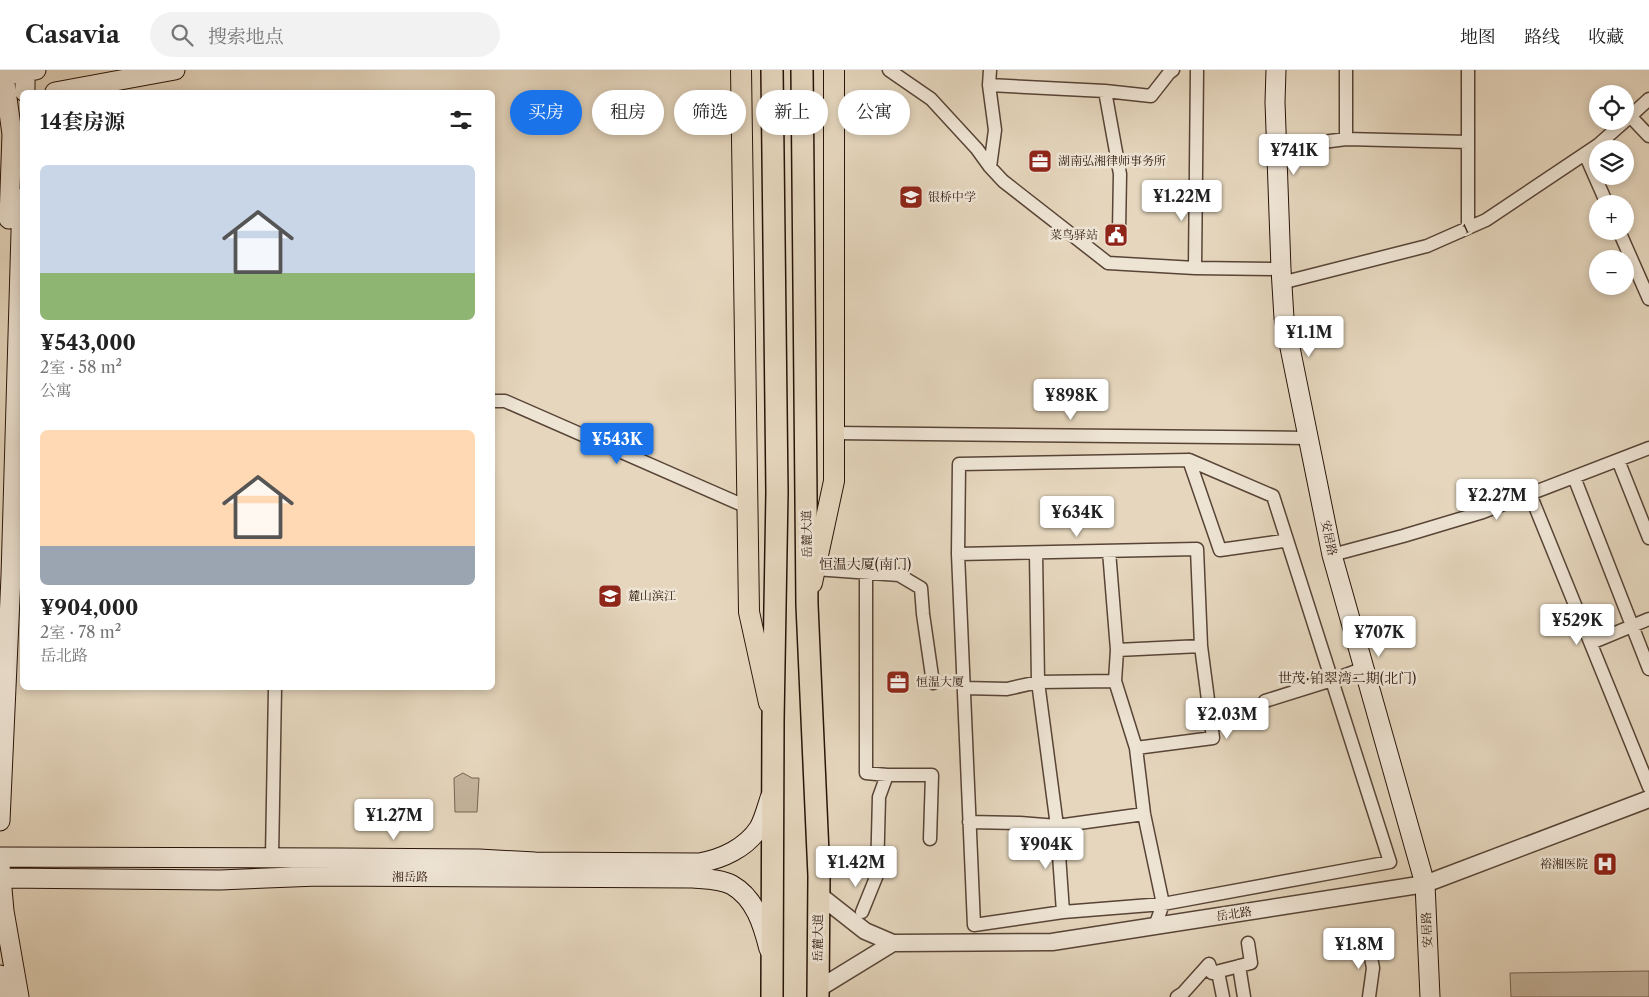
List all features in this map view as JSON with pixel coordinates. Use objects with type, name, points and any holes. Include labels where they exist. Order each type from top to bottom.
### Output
[{"type":"highway","points":[[772,70],[777,492],[772,721],[772,997]]},
{"type":"highway","name":"岳麓大道","points":[[802,70],[807,605],[819,876],[818,993]]},
{"type":"main road","points":[[66,90],[175,70]]},
{"type":"main road","points":[[741,70],[749,612],[772,721]]},
{"type":"main road","name":"安居路","points":[[1276,70],[1281,276],[1284,318],[1332,556],[1426,884],[1430,997]]},
{"type":"main road","points":[[14,98],[2,74],[31,71]]},
{"type":"main road","points":[[9,538],[12,134],[14,98],[31,71]]},
{"type":"main road","points":[[807,605],[834,481],[835,80]]},
{"type":"main road","points":[[0,821],[20,250]]},
{"type":"main road","name":"湘岳路","points":[[0,857],[272,857],[479,859],[545,862],[699,862],[724,856],[749,840],[760,827],[772,792]]},
{"type":"main road","points":[[0,874],[4,911],[19,997]]},
{"type":"main road","name":"湘岳路","points":[[0,874],[220,880],[328,876],[693,878],[730,884],[744,894],[752,904],[760,920],[772,960]]},
{"type":"main road","points":[[0,976],[4,997]]},
{"type":"street","points":[[835,80],[846,70]]},
{"type":"street","name":"1","points":[[888,70],[931,99],[977,149],[1003,182],[1108,263],[1195,268],[1281,276],[1427,246],[1486,220],[1598,145],[1615,130]]},
{"type":"street","points":[[990,70],[989,85],[995,130],[990,167]]},
{"type":"street","points":[[989,85],[1105,91],[1151,96],[1168,73],[1173,70]]},
{"type":"street","points":[[1195,268],[1197,70]]},
{"type":"street","points":[[1346,70],[1346,139]]},
{"type":"street","points":[[1468,70],[1468,227]]},
{"type":"street","points":[[1105,91],[1120,174],[1119,232]]},
{"type":"street","name":"1","points":[[1634,113],[1649,99]]},
{"type":"street","points":[[1634,124],[1649,136]]},
{"type":"street","points":[[1277,148],[1346,139],[1468,142]]},
{"type":"street","points":[[1585,154],[1603,195]]},
{"type":"street","points":[[1623,240],[1648,295]]},
{"type":"street","points":[[495,401],[505,401],[747,507]]},
{"type":"street","points":[[834,432],[1308,438]]},
{"type":"street","points":[[1332,556],[1483,512],[1649,448]]},
{"type":"street","points":[[1190,460],[1220,550],[1283,542]]},
{"type":"street","points":[[1190,460],[1273,496],[1390,862],[1163,904],[1063,912],[974,925],[958,554],[959,464],[1190,460]]},
{"type":"street","points":[[1618,460],[1649,538]]},
{"type":"street","points":[[1574,477],[1649,668]]},
{"type":"street","points":[[1530,494],[1649,788]]},
{"type":"street","points":[[958,554],[1197,549],[1201,646],[1213,738],[1136,748]]},
{"type":"street","points":[[1109,551],[1117,650],[1115,681],[1136,748],[1144,814],[1163,904],[1155,926]]},
{"type":"street","points":[[1036,553],[1038,682],[1057,826],[1063,912]]},
{"type":"street","points":[[815,569],[899,575],[921,588],[933,683]]},
{"type":"street","points":[[866,573],[866,773],[932,775],[930,839]]},
{"type":"street","points":[[1591,643],[1649,619]]},
{"type":"street","points":[[1117,650],[1201,646]]},
{"type":"street","points":[[1265,701],[1364,668]]},
{"type":"street","points":[[964,688],[1007,689],[1038,682],[1115,681]]},
{"type":"street","points":[[272,857],[275,690]]},
{"type":"street","points":[[862,912],[877,875],[879,797],[888,775]]},
{"type":"street","name":"岳北路","points":[[818,894],[865,931],[893,943],[1052,942],[1426,884],[1649,798]]},
{"type":"street","points":[[970,822],[1057,826],[1144,814]]},
{"type":"street","points":[[1368,942],[1373,968],[1369,997]]},
{"type":"street","points":[[818,993],[893,943]]},
{"type":"street","points":[[1177,997],[1210,964],[1212,974],[1252,963],[1248,943]]},
{"type":"street","points":[[1239,966],[1244,997]]},
{"type":"street","points":[[1218,972],[1223,997]]},
{"type":"shaded area","points":[[463,773],[472,778],[479,778],[477,812],[455,812],[454,778]]},
{"type":"shaded area","points":[[1649,971],[1649,997],[1511,997],[1510,973]]},
{"type":"place","name":"湖南弘湘律师事务所","points":[[1040,161]]},
{"type":"place","name":"银桥中学","points":[[911,197]]},
{"type":"place","name":"菜鸟驿站","points":[[1116,235]]},
{"type":"place","name":"麓山滨江","points":[[610,596]]},
{"type":"place","name":"恒温大厦","points":[[898,682]]},
{"type":"place","name":"裕湘医院","points":[[1605,864]]},
{"type":"district","name":"恒温大厦(南门)","points":[[865,564]]},
{"type":"district","name":"世茂·铂翠湾二期(北门)","points":[[1347,678]]}]
